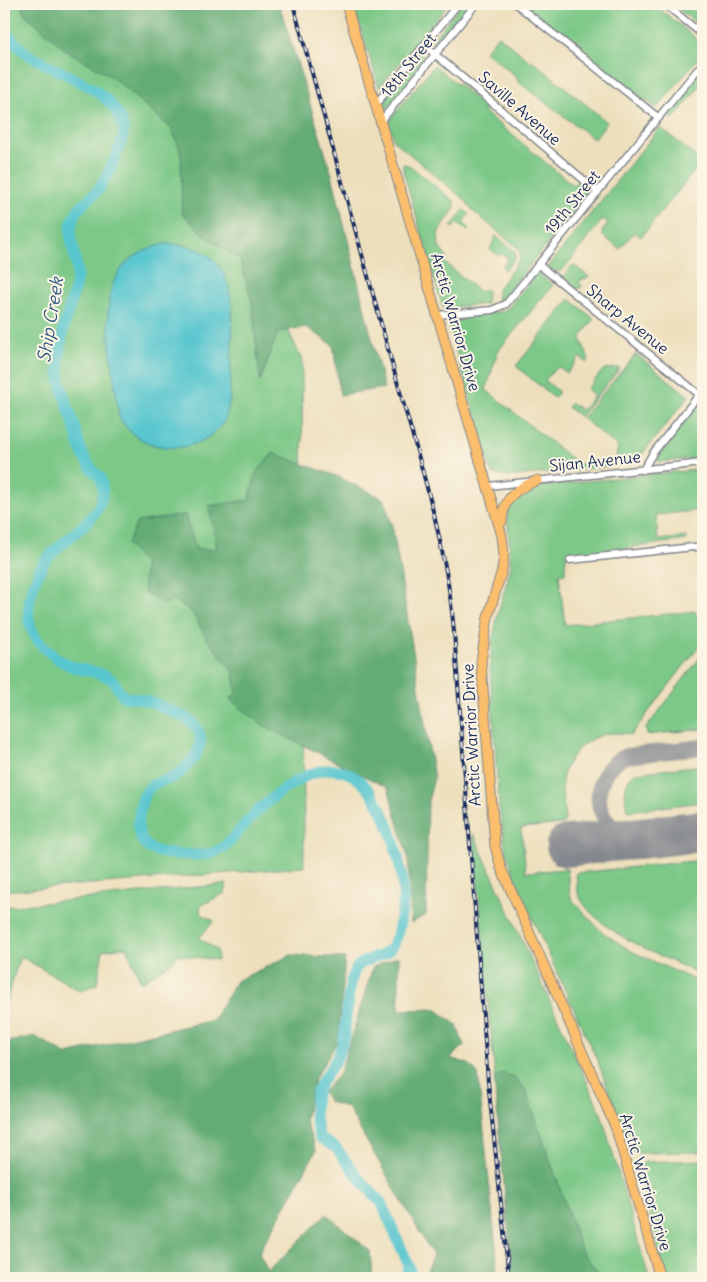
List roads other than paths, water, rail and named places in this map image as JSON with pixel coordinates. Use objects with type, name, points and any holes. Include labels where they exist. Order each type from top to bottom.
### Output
[{"type":"main road","name":"Arctic Warrior Drive","points":[[346,4],[502,535],[504,555],[502,570],[488,617],[481,662],[495,846],[501,868],[615,1126],[660,1278]]},
{"type":"main road","points":[[502,535],[504,504],[518,488],[538,480]]},
{"type":"street","name":"18th Street","points":[[376,104],[458,4]]},
{"type":"street","name":"18th Street","points":[[381,121],[476,4]]},
{"type":"street","points":[[516,4],[658,118]]},
{"type":"street","points":[[665,4],[703,34]]},
{"type":"street","name":"Saville Avenue","points":[[424,46],[598,192]]},
{"type":"street","name":"19th Street","points":[[438,315],[492,310],[503,307],[703,63]]},
{"type":"street","name":"Sharp Avenue","points":[[539,265],[701,392]]},
{"type":"street","points":[[643,470],[655,450],[701,392]]},
{"type":"street","name":"Sijan Avenue","points":[[489,486],[703,463]]},
{"type":"street","points":[[570,560],[703,546]]},
{"type":"water","points":[[164,244],[189,246],[207,254],[219,266],[227,281],[231,299],[230,396],[225,419],[214,432],[203,440],[177,447],[163,447],[137,437],[119,417],[109,336],[109,301],[112,286],[119,272],[129,261],[144,251]]},
{"type":"waterway","name":"Ship Creek","points":[[4,27],[15,43],[30,55],[85,84],[101,95],[114,109],[123,127],[122,140],[107,177],[99,189],[80,208],[72,224],[71,239],[77,276],[64,325],[59,358],[61,384],[80,446],[86,460],[100,477],[103,491],[100,504],[93,515],[51,554],[43,564],[30,598],[29,620],[31,627],[44,648],[64,663],[106,676],[113,681],[124,697],[141,699],[161,706],[192,722],[198,729],[200,744],[192,760],[175,776],[150,787],[143,799],[139,814],[138,831],[143,842],[151,849],[158,852],[192,855],[203,855],[217,851],[229,842],[252,816],[271,799],[304,777],[325,770],[343,772],[359,780],[372,795],[383,813],[391,834],[401,875],[403,902],[399,926],[395,941],[386,953],[363,962],[354,972],[342,1044],[335,1061],[318,1087],[315,1112],[320,1138],[336,1148],[359,1178],[381,1202],[410,1268],[403,1278]]},
{"type":"railway","points":[[293,4],[430,498],[445,565],[454,632],[488,1082],[509,1278]]}]
